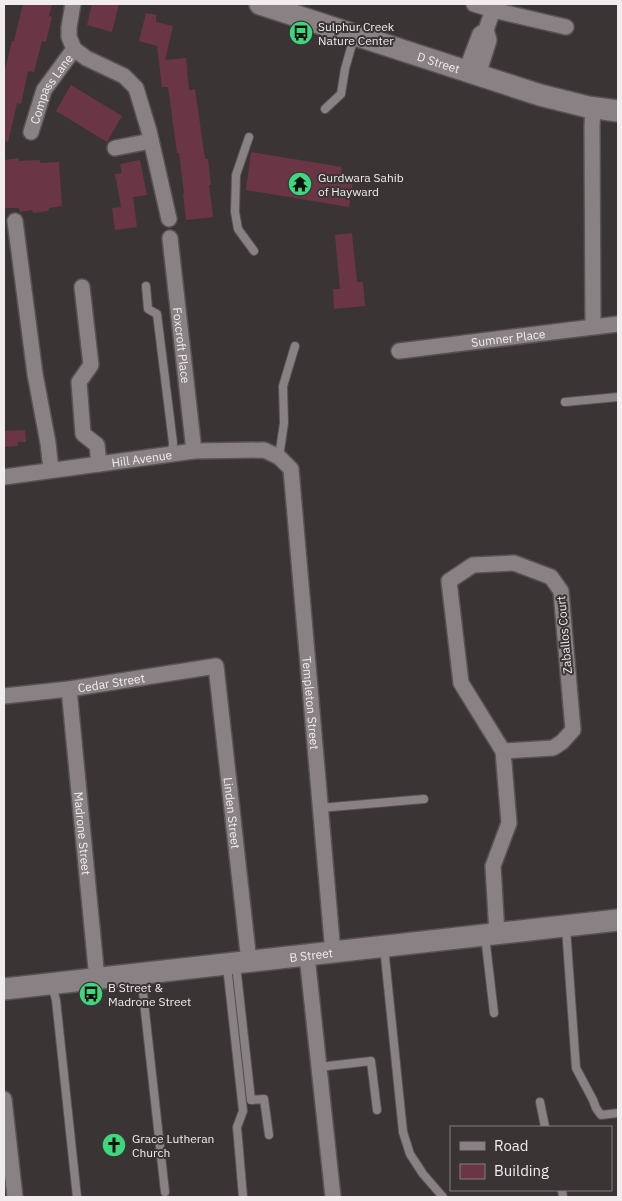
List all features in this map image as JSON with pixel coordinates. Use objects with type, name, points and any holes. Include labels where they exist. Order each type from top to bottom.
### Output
[{"type":"street","points":[[73,4],[69,37],[74,49],[86,58],[124,76],[136,88],[151,140],[169,219]]},
{"type":"street","name":"D Street","points":[[260,4],[540,95],[593,108],[618,111]]},
{"type":"street","points":[[474,4],[494,7],[566,27]]},
{"type":"street","points":[[472,73],[489,40],[486,30],[494,7]]},
{"type":"street","name":"Compass Lane","points":[[31,132],[44,90],[74,49]]},
{"type":"street","points":[[592,326],[593,108]]},
{"type":"street","points":[[114,148],[151,140]]},
{"type":"street","points":[[14,221],[35,374],[51,470]]},
{"type":"street","name":"Foxcroft Place","points":[[170,238],[194,452]]},
{"type":"street","points":[[82,287],[91,365],[79,382],[83,434],[97,445],[99,464]]},
{"type":"street","name":"Sumner Place","points":[[398,351],[618,324]]},
{"type":"street","name":"Hill Avenue","points":[[4,477],[194,452],[264,450],[280,457]]},
{"type":"street","name":"Templeton Street","points":[[280,457],[291,469],[332,953]]},
{"type":"street","name":"Zaballos Court","points":[[491,935],[493,866],[509,823],[503,751],[461,683],[449,580],[473,565],[514,563],[551,577],[561,591],[573,730],[554,748],[503,751]]},
{"type":"street","name":"Cedar Street","points":[[4,696],[69,689],[216,666]]},
{"type":"street","name":"Linden Street","points":[[216,666],[237,963]]},
{"type":"street","name":"Madrone Street","points":[[69,689],[97,979]]},
{"type":"street","name":"B Street","points":[[4,989],[618,920]]},
{"type":"street","points":[[307,956],[333,1197]]},
{"type":"street","points":[[4,1099],[15,1197]]},
{"type":"lane","points":[[326,109],[341,94],[355,35]]},
{"type":"lane","points":[[249,138],[236,175],[236,212],[238,229],[254,251]]},
{"type":"lane","points":[[146,286],[148,309],[157,314],[173,443],[172,454]]},
{"type":"lane","points":[[280,457],[284,423],[283,386],[294,346]]},
{"type":"lane","points":[[565,402],[618,397]]},
{"type":"lane","points":[[320,808],[424,799]]},
{"type":"lane","points":[[566,926],[576,1068],[601,1115],[618,1113]]},
{"type":"lane","points":[[491,935],[494,1013]]},
{"type":"lane","points":[[384,947],[403,1132],[410,1154],[423,1174],[443,1197]]},
{"type":"lane","points":[[237,963],[251,1100],[264,1099],[269,1135]]},
{"type":"lane","points":[[237,963],[243,1111],[236,1127],[243,1197]]},
{"type":"lane","points":[[141,974],[165,1192]]},
{"type":"lane","points":[[52,984],[56,1000],[77,1197]]},
{"type":"lane","points":[[319,1068],[371,1061],[377,1110]]},
{"type":"lane","points":[[540,1102],[545,1126]]},
{"type":"building","points":[[23,4],[52,4],[49,16],[52,17],[46,42],[42,41],[34,72],[28,71],[21,104],[17,103],[8,142],[4,141],[4,74]]},
{"type":"building","points":[[92,4],[119,4],[112,32],[87,25]]},
{"type":"building","points":[[146,13],[156,15],[156,22],[173,26],[165,60],[186,58],[189,90],[195,89],[205,159],[208,159],[213,217],[186,220],[179,153],[177,153],[168,87],[162,87],[157,46],[139,41]]},
{"type":"building","points":[[71,85],[122,116],[107,142],[56,111]]},
{"type":"building","name":"Gurdwara Sahib of Hayward","points":[[251,152],[342,167],[341,175],[354,177],[349,207],[246,190]]},
{"type":"building","points":[[19,158],[19,161],[40,160],[40,163],[59,162],[62,206],[49,208],[48,211],[33,213],[32,210],[20,212],[19,208],[4,208],[4,160]]},
{"type":"building","points":[[140,160],[147,195],[133,197],[137,227],[115,230],[112,208],[121,207],[115,174],[122,173],[120,164]]},
{"type":"building","points":[[352,233],[357,282],[363,282],[365,306],[334,309],[333,289],[340,289],[335,235]]},
{"type":"building","points":[[25,430],[26,442],[17,442],[18,446],[4,447],[4,431]]},
{"type":"place","name":"Sulphur Creek Nature Center","points":[[301,33]]},
{"type":"place","name":"Gurdwara Sahib of Hayward","points":[[300,184]]},
{"type":"place","name":"B Street & Madrone Street","points":[[91,994]]},
{"type":"place","name":"Grace Lutheran Church","points":[[114,1145]]}]
